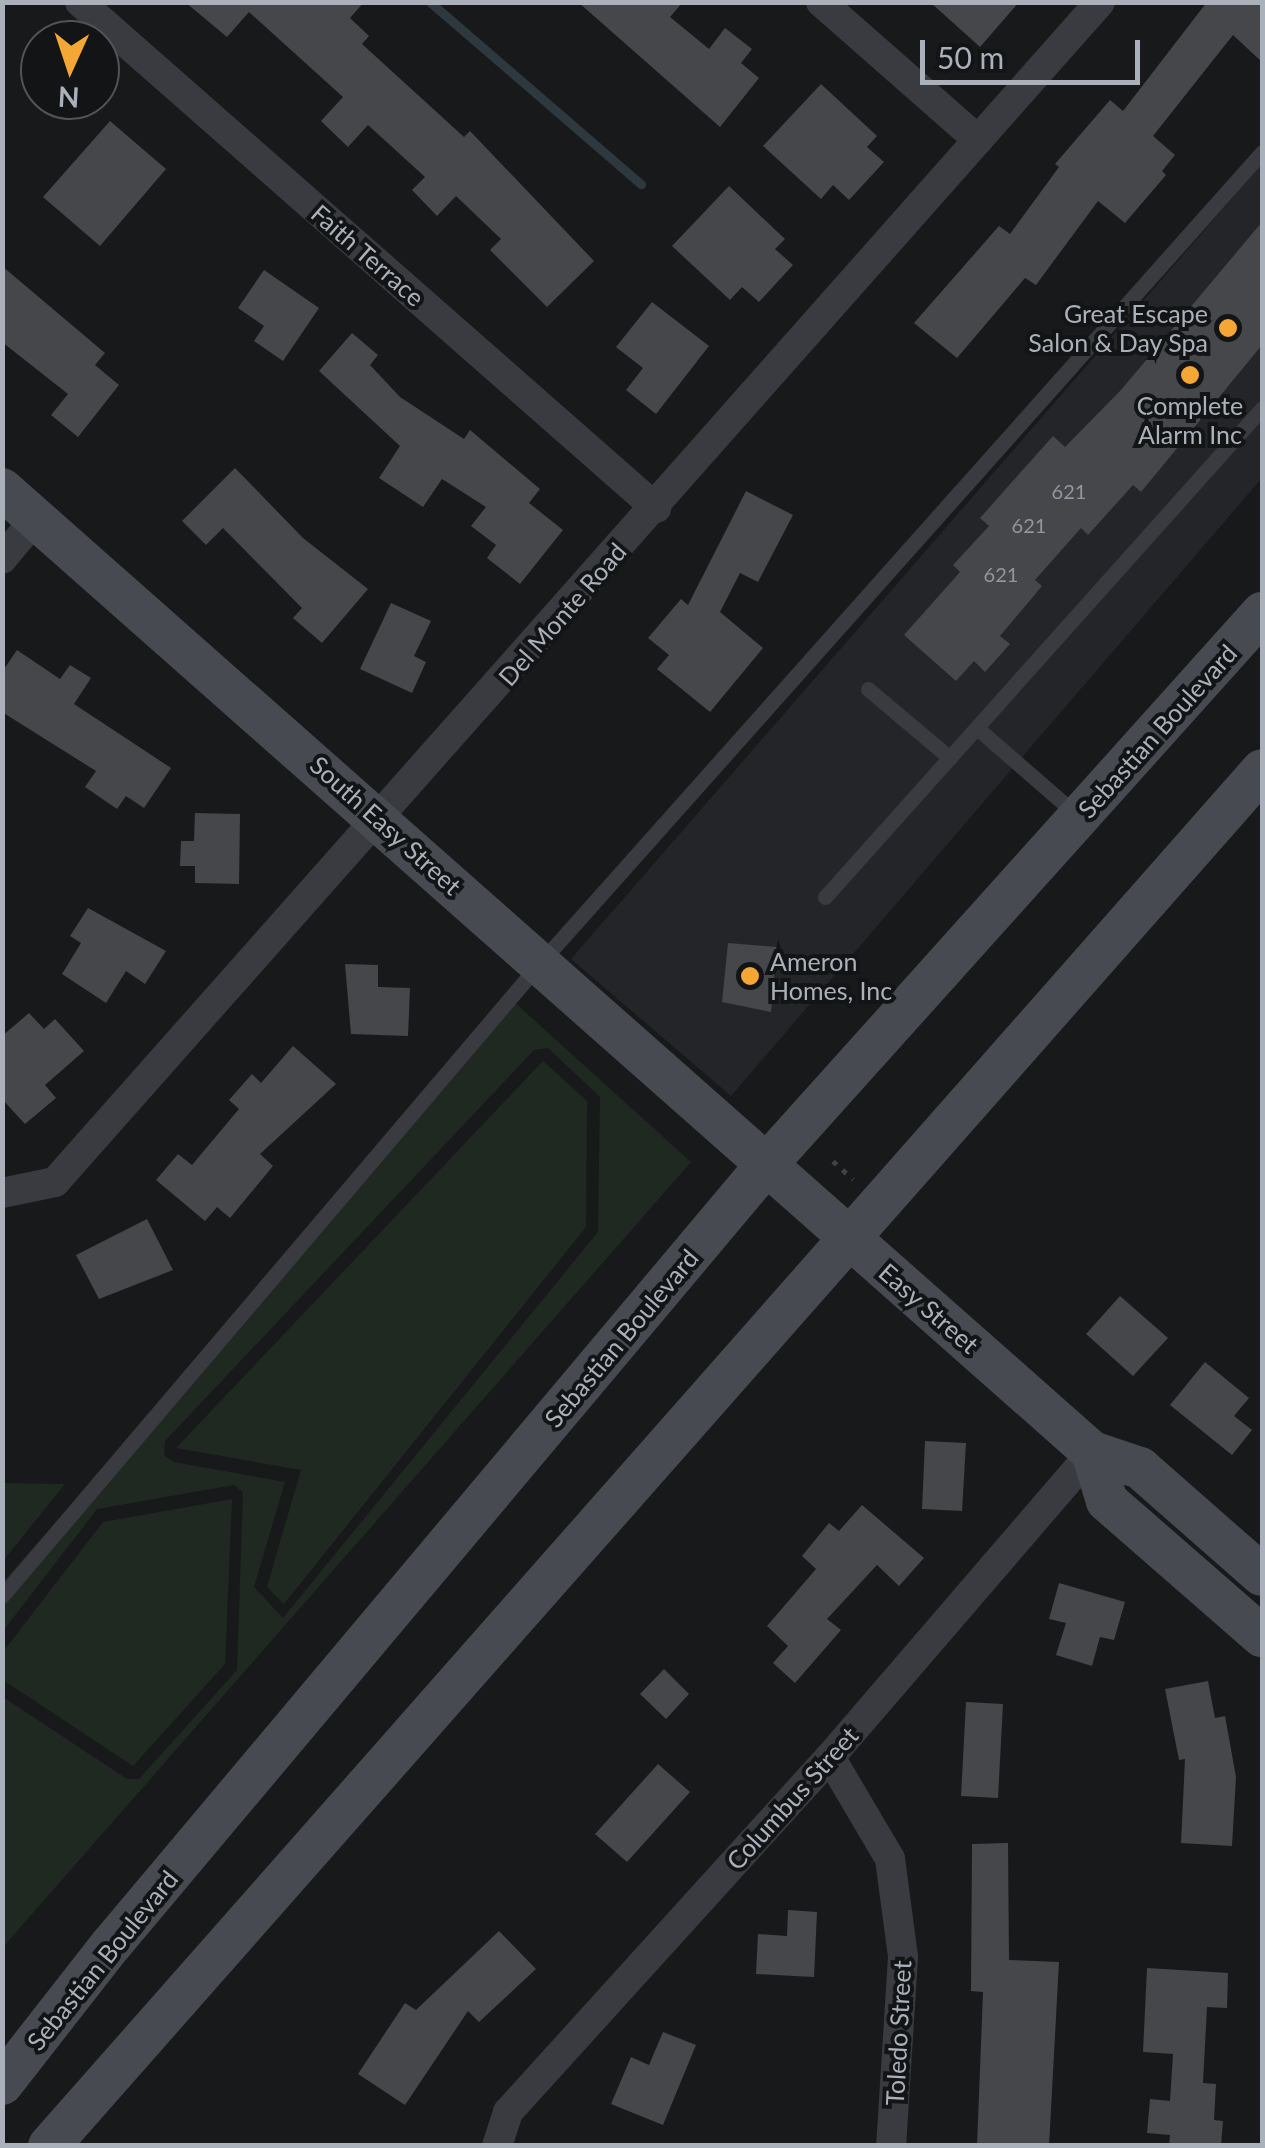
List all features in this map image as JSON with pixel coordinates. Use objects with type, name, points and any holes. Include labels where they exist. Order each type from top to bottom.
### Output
[{"type":"main road","name":"South Easy Street","points":[[2,489],[380,819],[766,1165]]},
{"type":"main road","name":"Sebastian Boulevard","points":[[2,2084],[110,1946],[766,1165],[1262,612]]},
{"type":"main road","points":[[49,2146],[1262,770]]},
{"type":"main road","name":"Easy Street","points":[[766,1165],[1092,1452],[1140,1468],[1262,1575]]},
{"type":"main road","points":[[1092,1452],[1107,1502],[1262,1636]]},
{"type":"street","name":"Faith Terrace","points":[[80,2],[656,508]]},
{"type":"street","points":[[821,2],[978,140]]},
{"type":"street","name":"Del Monte Road","points":[[2,1193],[54,1182],[656,508],[1100,2]]},
{"type":"street","points":[[2,559],[36,518]]},
{"type":"street","name":"Columbus Street","points":[[497,2146],[508,2112],[830,1757],[1092,1452]]},
{"type":"street","name":"Toledo Street","points":[[830,1757],[890,1859],[903,1957],[892,2146]]},
{"type":"lane","points":[[2,1596],[540,962],[1262,152]]},
{"type":"lane","points":[[825,897],[1262,408]]},
{"type":"lane","points":[[868,689],[950,758]]},
{"type":"lane","points":[[977,728],[1080,818]]},
{"type":"path","points":[[833,1161],[856,1182]]},
{"type":"shaded area","points":[[1262,164],[1262,478],[731,1096],[571,959]]},
{"type":"shaded area","points":[[514,1002],[691,1162],[3,1947],[3,1697],[127,1779],[139,1779],[237,1670],[243,1492],[234,1485],[97,1509],[3,1631],[3,1582]],"holes":[[[548,1048],[600,1097],[598,1232],[283,1618],[254,1587],[285,1482],[174,1462],[164,1455],[165,1441],[534,1050]]]},
{"type":"shaded area","points":[[543,1061],[587,1101],[586,1227],[284,1604],[267,1587],[301,1470],[176,1448]]},
{"type":"shaded area","points":[[2,1483],[65,1484],[3,1561]]},
{"type":"shaded area","points":[[232,1499],[225,1664],[133,1766],[3,1680],[3,1652],[103,1522]]},
{"type":"building","points":[[185,2],[364,2],[350,18],[369,36],[362,44],[464,137],[470,131],[594,261],[547,307],[490,250],[501,239],[456,196],[437,216],[412,190],[425,177],[368,125],[348,147],[321,121],[343,97],[249,12],[227,37]]},
{"type":"building","points":[[578,2],[683,2],[670,17],[709,49],[725,28],[752,49],[741,63],[759,78],[720,127]]},
{"type":"building","points":[[930,2],[1019,2],[980,47]]},
{"type":"building","points":[[1207,2],[1262,2],[1262,62],[1233,35],[1153,136],[1175,155],[1162,171],[1166,175],[1125,223],[1098,201],[1036,285],[1025,278],[957,358],[914,323],[999,226],[1010,234],[1059,167],[1055,164],[1110,100],[1123,111]]},
{"type":"building","points":[[821,84],[877,136],[867,147],[884,162],[849,200],[833,185],[821,199],[763,146]]},
{"type":"building","points":[[110,121],[166,169],[100,246],[43,197]]},
{"type":"building","points":[[729,186],[785,239],[775,249],[793,265],[759,302],[742,287],[730,300],[672,246]]},
{"type":"building","points":[[1262,222],[1262,345],[1141,492],[1133,485],[1088,535],[1081,528],[1035,580],[1042,586],[1000,636],[1010,644],[985,672],[974,661],[956,681],[904,635],[960,572],[953,565],[989,526],[980,518],[1053,436],[1065,447],[1121,390]]},
{"type":"building","points":[[2,266],[105,353],[95,365],[119,385],[78,437],[51,415],[68,394],[2,342]]},
{"type":"building","points":[[264,270],[319,308],[283,361],[254,341],[264,326],[238,308]]},
{"type":"building","points":[[652,302],[709,346],[656,414],[626,390],[643,368],[616,347]]},
{"type":"building","points":[[352,333],[378,355],[370,365],[400,397],[464,439],[470,430],[540,489],[529,503],[563,530],[520,584],[487,558],[496,545],[471,526],[486,507],[442,479],[423,507],[379,478],[400,446],[319,371]]},
{"type":"building","points":[[235,468],[303,538],[368,589],[322,643],[293,618],[302,608],[223,528],[206,545],[182,521]]},
{"type":"building","points":[[746,491],[793,515],[758,582],[740,573],[720,612],[763,648],[710,712],[657,669],[669,655],[648,638],[681,599],[688,605]]},
{"type":"building","points":[[391,603],[431,621],[414,656],[426,662],[412,693],[360,669]]},
{"type":"building","points":[[17,650],[60,679],[70,665],[91,678],[74,704],[171,768],[144,808],[126,796],[117,809],[85,787],[96,771],[2,712],[2,672]]},
{"type":"building","points":[[195,813],[240,814],[239,884],[195,883],[195,866],[180,866],[181,841],[194,841]]},
{"type":"building","points":[[88,908],[166,951],[145,984],[126,971],[106,1003],[62,974],[81,943],[70,936]]},
{"type":"building","points":[[728,943],[777,947],[771,1012],[722,1002]]},
{"type":"building","points":[[345,964],[378,965],[378,987],[410,988],[408,1036],[351,1034]]},
{"type":"building","points":[[29,1013],[44,1029],[55,1019],[84,1051],[45,1085],[56,1098],[25,1124],[2,1099],[2,1036]]},
{"type":"building","points":[[293,1046],[336,1084],[260,1154],[273,1166],[230,1218],[217,1207],[205,1221],[156,1180],[178,1154],[192,1165],[239,1109],[229,1100],[252,1074],[261,1083]]},
{"type":"building","points":[[147,1219],[173,1270],[99,1299],[76,1255]]},
{"type":"building","points":[[1120,1296],[1168,1338],[1133,1376],[1086,1334]]},
{"type":"building","points":[[1205,1362],[1249,1398],[1234,1416],[1252,1430],[1232,1455],[1170,1405]]},
{"type":"building","points":[[925,1441],[966,1443],[962,1511],[922,1509]]},
{"type":"building","points":[[862,1505],[924,1558],[899,1586],[877,1565],[827,1619],[841,1630],[795,1683],[773,1663],[788,1646],[767,1626],[816,1569],[802,1556],[829,1523],[839,1531]]},
{"type":"building","points":[[1059,1583],[1125,1602],[1114,1640],[1100,1637],[1092,1666],[1056,1655],[1066,1623],[1049,1619]]},
{"type":"building","points":[[664,1669],[689,1694],[666,1719],[640,1694]]},
{"type":"building","points":[[1208,1681],[1215,1718],[1225,1716],[1236,1777],[1232,1846],[1181,1843],[1185,1759],[1179,1760],[1165,1689]]},
{"type":"building","points":[[966,1702],[1003,1704],[998,1798],[961,1796]]},
{"type":"building","points":[[658,1764],[690,1792],[627,1862],[595,1834]]},
{"type":"building","points":[[1008,1843],[1009,1960],[1059,1962],[1049,2146],[977,2146],[983,1992],[971,1991],[972,1844]]},
{"type":"building","points":[[788,1910],[817,1912],[814,1977],[756,1974],[758,1934],[787,1936]]},
{"type":"building","points":[[499,1931],[536,1969],[479,2022],[468,2011],[405,2105],[358,2074],[405,2003],[416,2010]]},
{"type":"building","points":[[1147,1968],[1228,1973],[1227,2008],[1207,2007],[1203,2083],[1216,2084],[1214,2120],[1223,2121],[1221,2146],[1169,2146],[1170,2135],[1147,2133],[1150,2099],[1170,2101],[1173,2054],[1143,2052]]},
{"type":"building","points":[[663,2032],[696,2045],[663,2125],[611,2104],[631,2057],[649,2065]]},
{"type":"waterway","points":[[430,2],[641,184]]},
{"type":"place","name":"Great Escape Salon & Day Spa","points":[[1228,328]]},
{"type":"place","name":"Complete Alarm Inc","points":[[1190,375]]},
{"type":"place","name":"Ameron Homes, Inc","points":[[750,976]]}]
